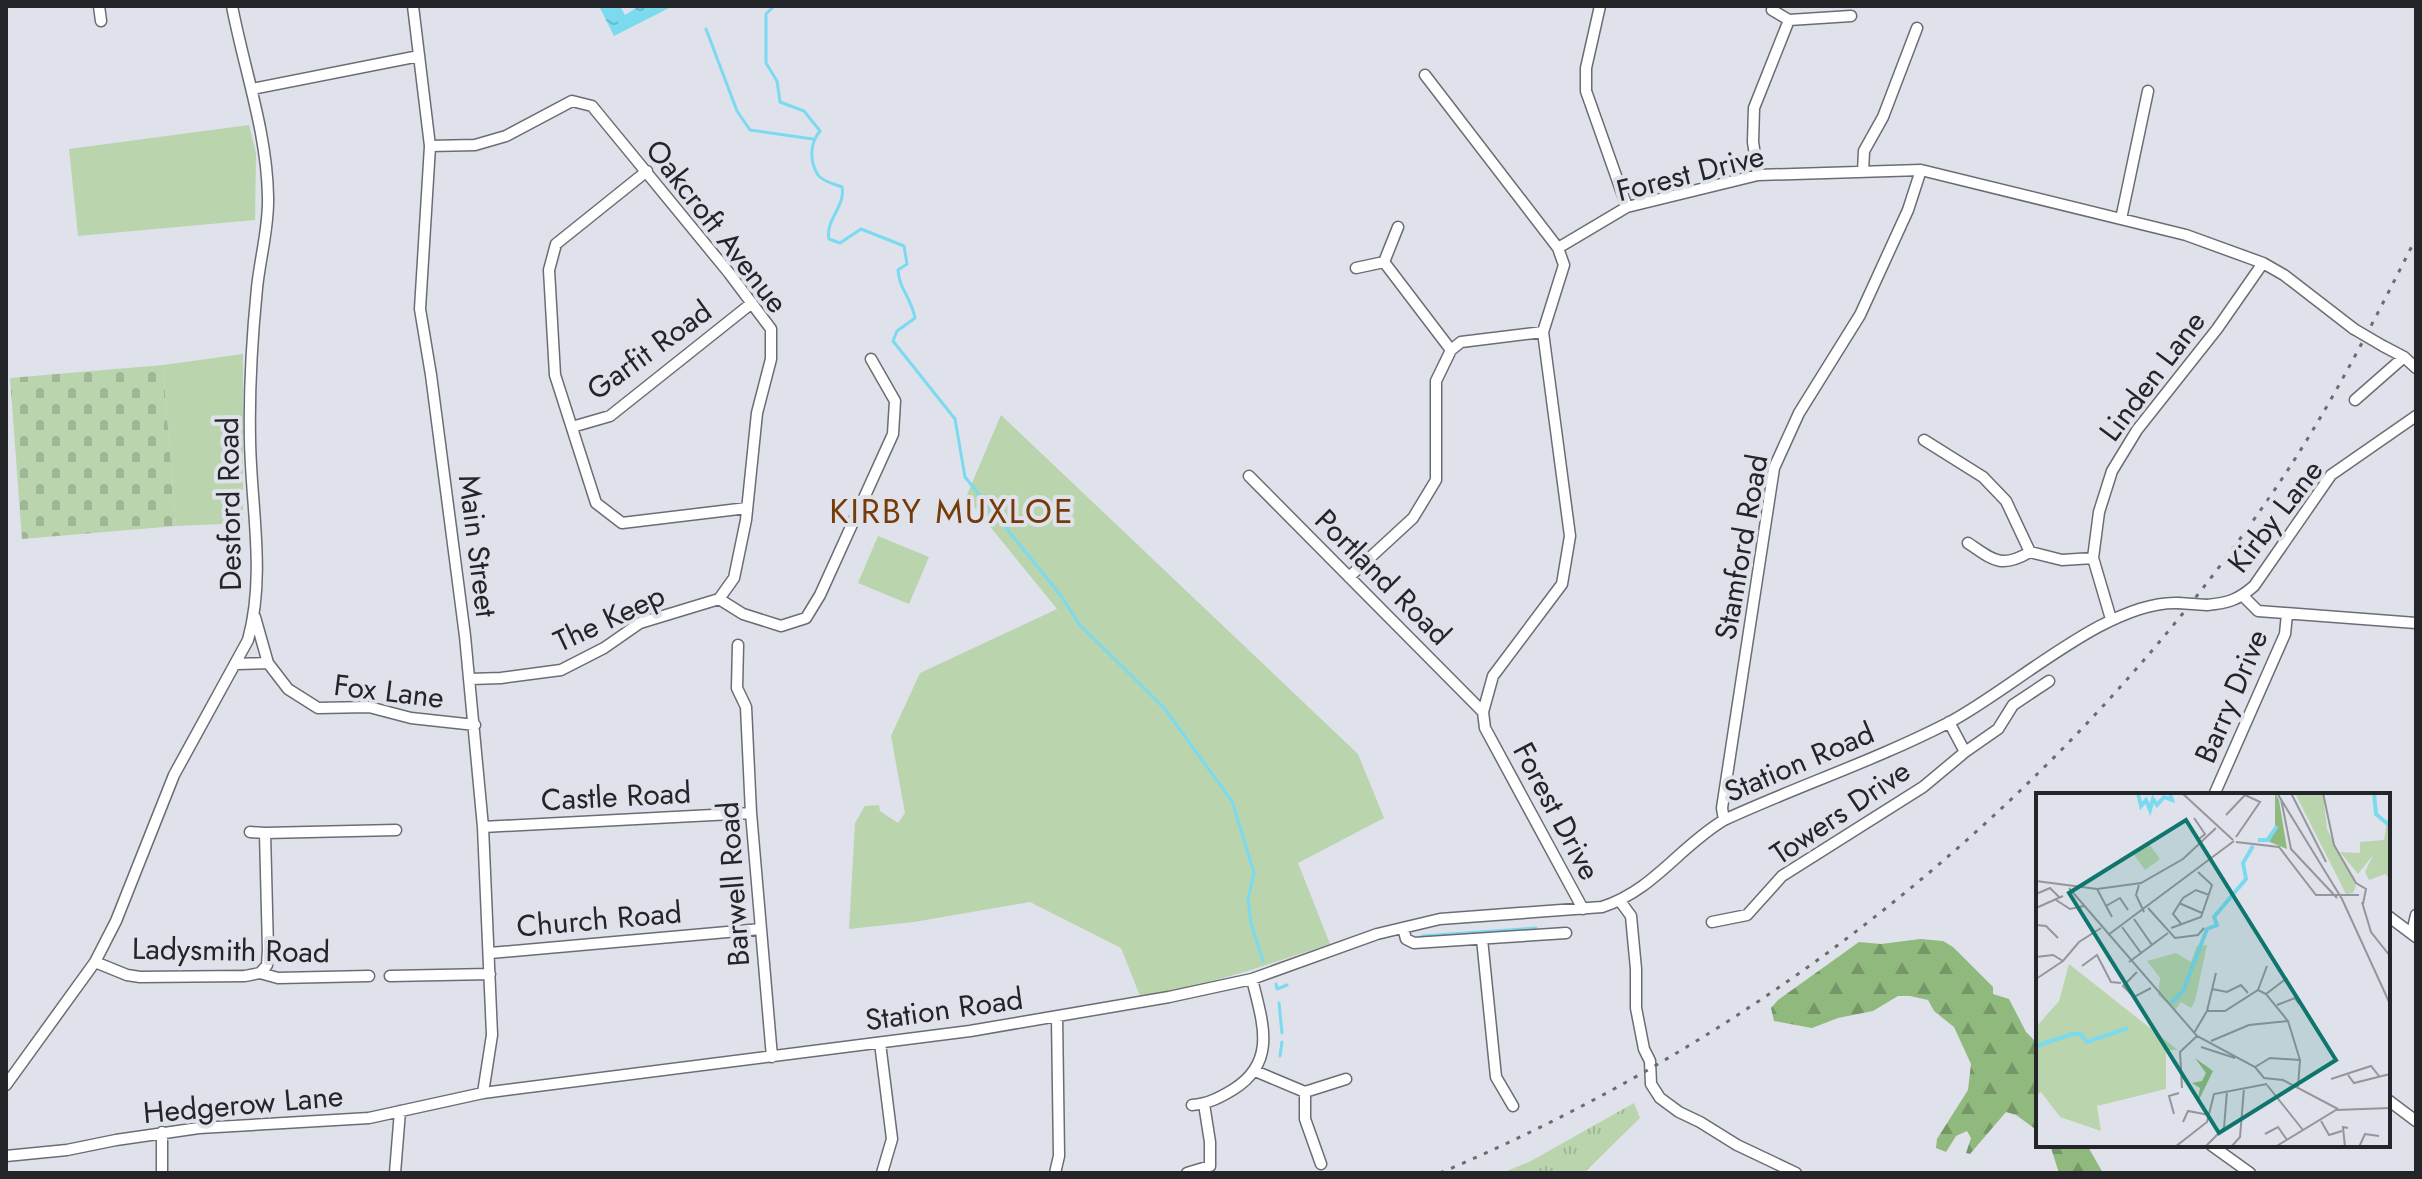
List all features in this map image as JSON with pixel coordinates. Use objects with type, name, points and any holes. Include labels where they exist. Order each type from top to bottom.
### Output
[{"type":"street","points":[[101,6],[101,21]]},
{"type":"street","name":"Desford Road","points":[[6,1085],[95,962],[116,921],[174,775],[236,664],[255,616],[258,577],[250,440],[251,380],[257,286],[268,199],[264,152],[232,6]]},
{"type":"street","name":"Main Street","points":[[413,6],[430,146],[420,309],[470,679],[483,827],[492,1035],[483,1093]]},
{"type":"street","points":[[1600,6],[1586,68],[1586,91],[1627,207]]},
{"type":"street","points":[[1772,10],[1789,20],[1851,16]]},
{"type":"street","points":[[1758,175],[1753,142],[1754,108],[1789,20]]},
{"type":"street","points":[[1863,172],[1864,151],[1883,117],[1917,28]]},
{"type":"street","points":[[252,89],[419,56]]},
{"type":"street","points":[[1425,75],[1558,248],[1564,265],[1543,332],[1570,536],[1562,584],[1493,676],[1483,712]]},
{"type":"street","points":[[2121,219],[2148,91]]},
{"type":"street","name":"Oakcroft Avenue","points":[[430,146],[475,145],[506,136],[572,101],[592,106],[771,329],[771,359],[757,413],[747,508],[734,578],[719,599]]},
{"type":"street","name":"Forest Drive","points":[[1558,248],[1627,207],[1758,175],[1921,170],[2186,235],[2263,263],[2284,275],[2354,329],[2404,357],[2416,368]]},
{"type":"street","name":"Stamford Road","points":[[1724,820],[1722,808],[1774,468],[1799,413],[1860,315],[1908,210],[1921,170]]},
{"type":"street","points":[[647,171],[556,244],[549,270],[555,375],[596,503],[622,523],[747,508]]},
{"type":"street","points":[[1384,262],[1398,227]]},
{"type":"street","points":[[1356,268],[1384,262]]},
{"type":"street","points":[[1384,262],[1451,350]]},
{"type":"street","name":"Linden Lane","points":[[2111,619],[2093,558],[2099,512],[2112,471],[2137,430],[2217,329],[2263,263]]},
{"type":"street","name":"Garfit Road","points":[[572,427],[610,416],[752,303]]},
{"type":"street","points":[[1349,577],[1413,518],[1436,480],[1436,381],[1451,350],[1461,342],[1543,332]]},
{"type":"street","points":[[2355,400],[2404,357]]},
{"type":"street","points":[[719,599],[743,614],[781,626],[806,618],[820,595],[893,434],[895,401],[871,359]]},
{"type":"street","name":"Kirby Lane","points":[[2207,605],[2232,603],[2243,596],[2254,586],[2331,475],[2416,416]]},
{"type":"street","points":[[1924,440],[1983,477],[2006,501],[2030,552]]},
{"type":"street","name":"Portland Road","points":[[1249,476],[1483,712]]},
{"type":"street","points":[[1968,543],[1994,561],[2013,562],[2030,552],[2062,560],[2093,558]]},
{"type":"street","points":[[2243,596],[2258,611],[2416,623]]},
{"type":"street","name":"The Keep","points":[[470,679],[561,670],[604,648],[640,623],[719,599]]},
{"type":"street","name":"Station Road","points":[[483,1093],[880,1043],[1057,1017],[1252,979],[1377,934],[1440,919],[1602,907],[1620,901],[1647,885],[1724,820],[1878,756],[1949,722],[2111,619],[2154,604],[2207,605]]},
{"type":"street","name":"Barry Drive","points":[[2216,793],[2285,634],[2287,614]]},
{"type":"street","name":"Fox Lane","points":[[255,616],[268,663],[288,689],[318,708],[369,707],[411,718],[475,725]]},
{"type":"street","name":"Barwell Road","points":[[738,645],[737,688],[746,707],[751,813],[772,1057]]},
{"type":"street","points":[[236,664],[268,663]]},
{"type":"street","name":"Towers Drive","points":[[1712,922],[1747,915],[1782,876],[1923,787],[1998,729],[2013,705],[2049,681]]},
{"type":"street","name":"Forest Drive","points":[[1483,712],[1485,728],[1583,909]]},
{"type":"street","points":[[1949,722],[1965,752]]},
{"type":"street","name":"Castle Road","points":[[483,827],[751,813]]},
{"type":"street","points":[[250,832],[396,830]]},
{"type":"street","points":[[260,973],[267,965],[268,950],[265,833]]},
{"type":"street","points":[[1620,901],[1631,916],[1636,1008],[1644,1049],[1650,1061],[1651,1084],[1660,1098],[1737,1145],[1796,1173]]},
{"type":"street","points":[[2414,935],[2416,915]]},
{"type":"street","points":[[2390,917],[2414,935]]},
{"type":"street","points":[[1403,928],[1406,939],[1414,943],[1566,933]]},
{"type":"street","name":"Church Road","points":[[490,953],[761,929]]},
{"type":"street","points":[[1482,939],[1496,1077],[1513,1106]]},
{"type":"street","name":"Ladysmith Road","points":[[95,962],[140,977],[245,976],[260,973],[278,978],[369,976]]},
{"type":"street","points":[[390,976],[490,974]]},
{"type":"street","points":[[1192,1105],[1204,1104],[1242,1083],[1255,1071],[1262,1053],[1264,1030],[1252,979]]},
{"type":"street","points":[[1055,1173],[1059,1156],[1057,1017]]},
{"type":"street","points":[[880,1043],[892,1139],[882,1173]]},
{"type":"street","points":[[1255,1071],[1305,1092],[1346,1079]]},
{"type":"street","points":[[1305,1092],[1305,1119],[1321,1164]]},
{"type":"street","name":"Hedgerow Lane","points":[[6,1156],[67,1150],[162,1132],[369,1118],[483,1093]]},
{"type":"street","points":[[2390,1102],[2416,1121]]},
{"type":"street","points":[[1187,1173],[1210,1166],[1204,1104]]},
{"type":"street","points":[[395,1173],[400,1111]]},
{"type":"street","points":[[162,1132],[162,1173]]},
{"type":"street","points":[[2214,1147],[2248,1172]]},
{"type":"green space","points":[[249,125],[256,153],[255,220],[78,236],[69,149]]},
{"type":"green space","points":[[243,354],[243,523],[176,526],[163,365]]},
{"type":"green space","points":[[163,365],[176,526],[22,539],[10,378]]},
{"type":"green space","points":[[1001,415],[1358,754],[1384,818],[1298,863],[1330,944],[1142,1001],[1121,948],[1030,902],[914,922],[849,929],[855,823],[865,806],[879,805],[880,811],[898,823],[905,813],[891,736],[920,673],[1057,609],[966,497]]},
{"type":"green space","points":[[878,536],[929,557],[909,604],[858,583]]},
{"type":"green space","points":[[1920,939],[1943,941],[1993,987],[1993,994],[2009,999],[2026,1032],[2036,1044],[2036,1130],[2016,1115],[2006,1112],[1970,1154],[1966,1153],[1971,1138],[1967,1131],[1956,1136],[1946,1152],[1936,1148],[1937,1139],[1968,1090],[1971,1064],[1954,1027],[1934,1011],[1928,1000],[1898,996],[1873,1011],[1838,1018],[1812,1028],[1774,1021],[1771,1008],[1778,1000],[1859,942],[1881,944]]},
{"type":"green space","points":[[1634,1103],[1640,1118],[1584,1173],[1502,1173],[1531,1161]]},
{"type":"green space","points":[[2051,1147],[2088,1147],[2103,1173],[2059,1173]]},
{"type":"water","points":[[599,6],[620,6],[625,15],[639,6],[673,6],[614,36]]},
{"type":"waterway","points":[[774,6],[766,14],[766,63],[777,81],[780,102],[804,111],[820,131],[813,147],[815,170],[823,179],[842,187],[829,239],[840,243],[861,229],[904,246],[907,264],[898,270],[899,277],[915,318],[897,331],[893,341],[955,419],[965,477],[1062,597],[1079,624],[1164,708],[1232,801],[1254,873],[1248,899],[1251,923],[1263,961]]},
{"type":"waterway","points":[[706,29],[737,111],[750,130],[813,139]]},
{"type":"waterway","points":[[1422,936],[1536,928]]},
{"type":"waterway","points":[[1276,984],[1277,989],[1287,985]]},
{"type":"waterway","points":[[1279,1003],[1282,1033]]},
{"type":"waterway","points":[[1280,1056],[1282,1042]]},
{"type":"railway","points":[[1440,1173],[1563,1116],[1681,1050],[1795,976],[1902,895],[2004,806],[2100,710],[2188,607],[2269,498],[2329,403],[2416,238]]},
{"type":"district","name":"KIRBY MUXLOE","points":[[952,511]]}]
